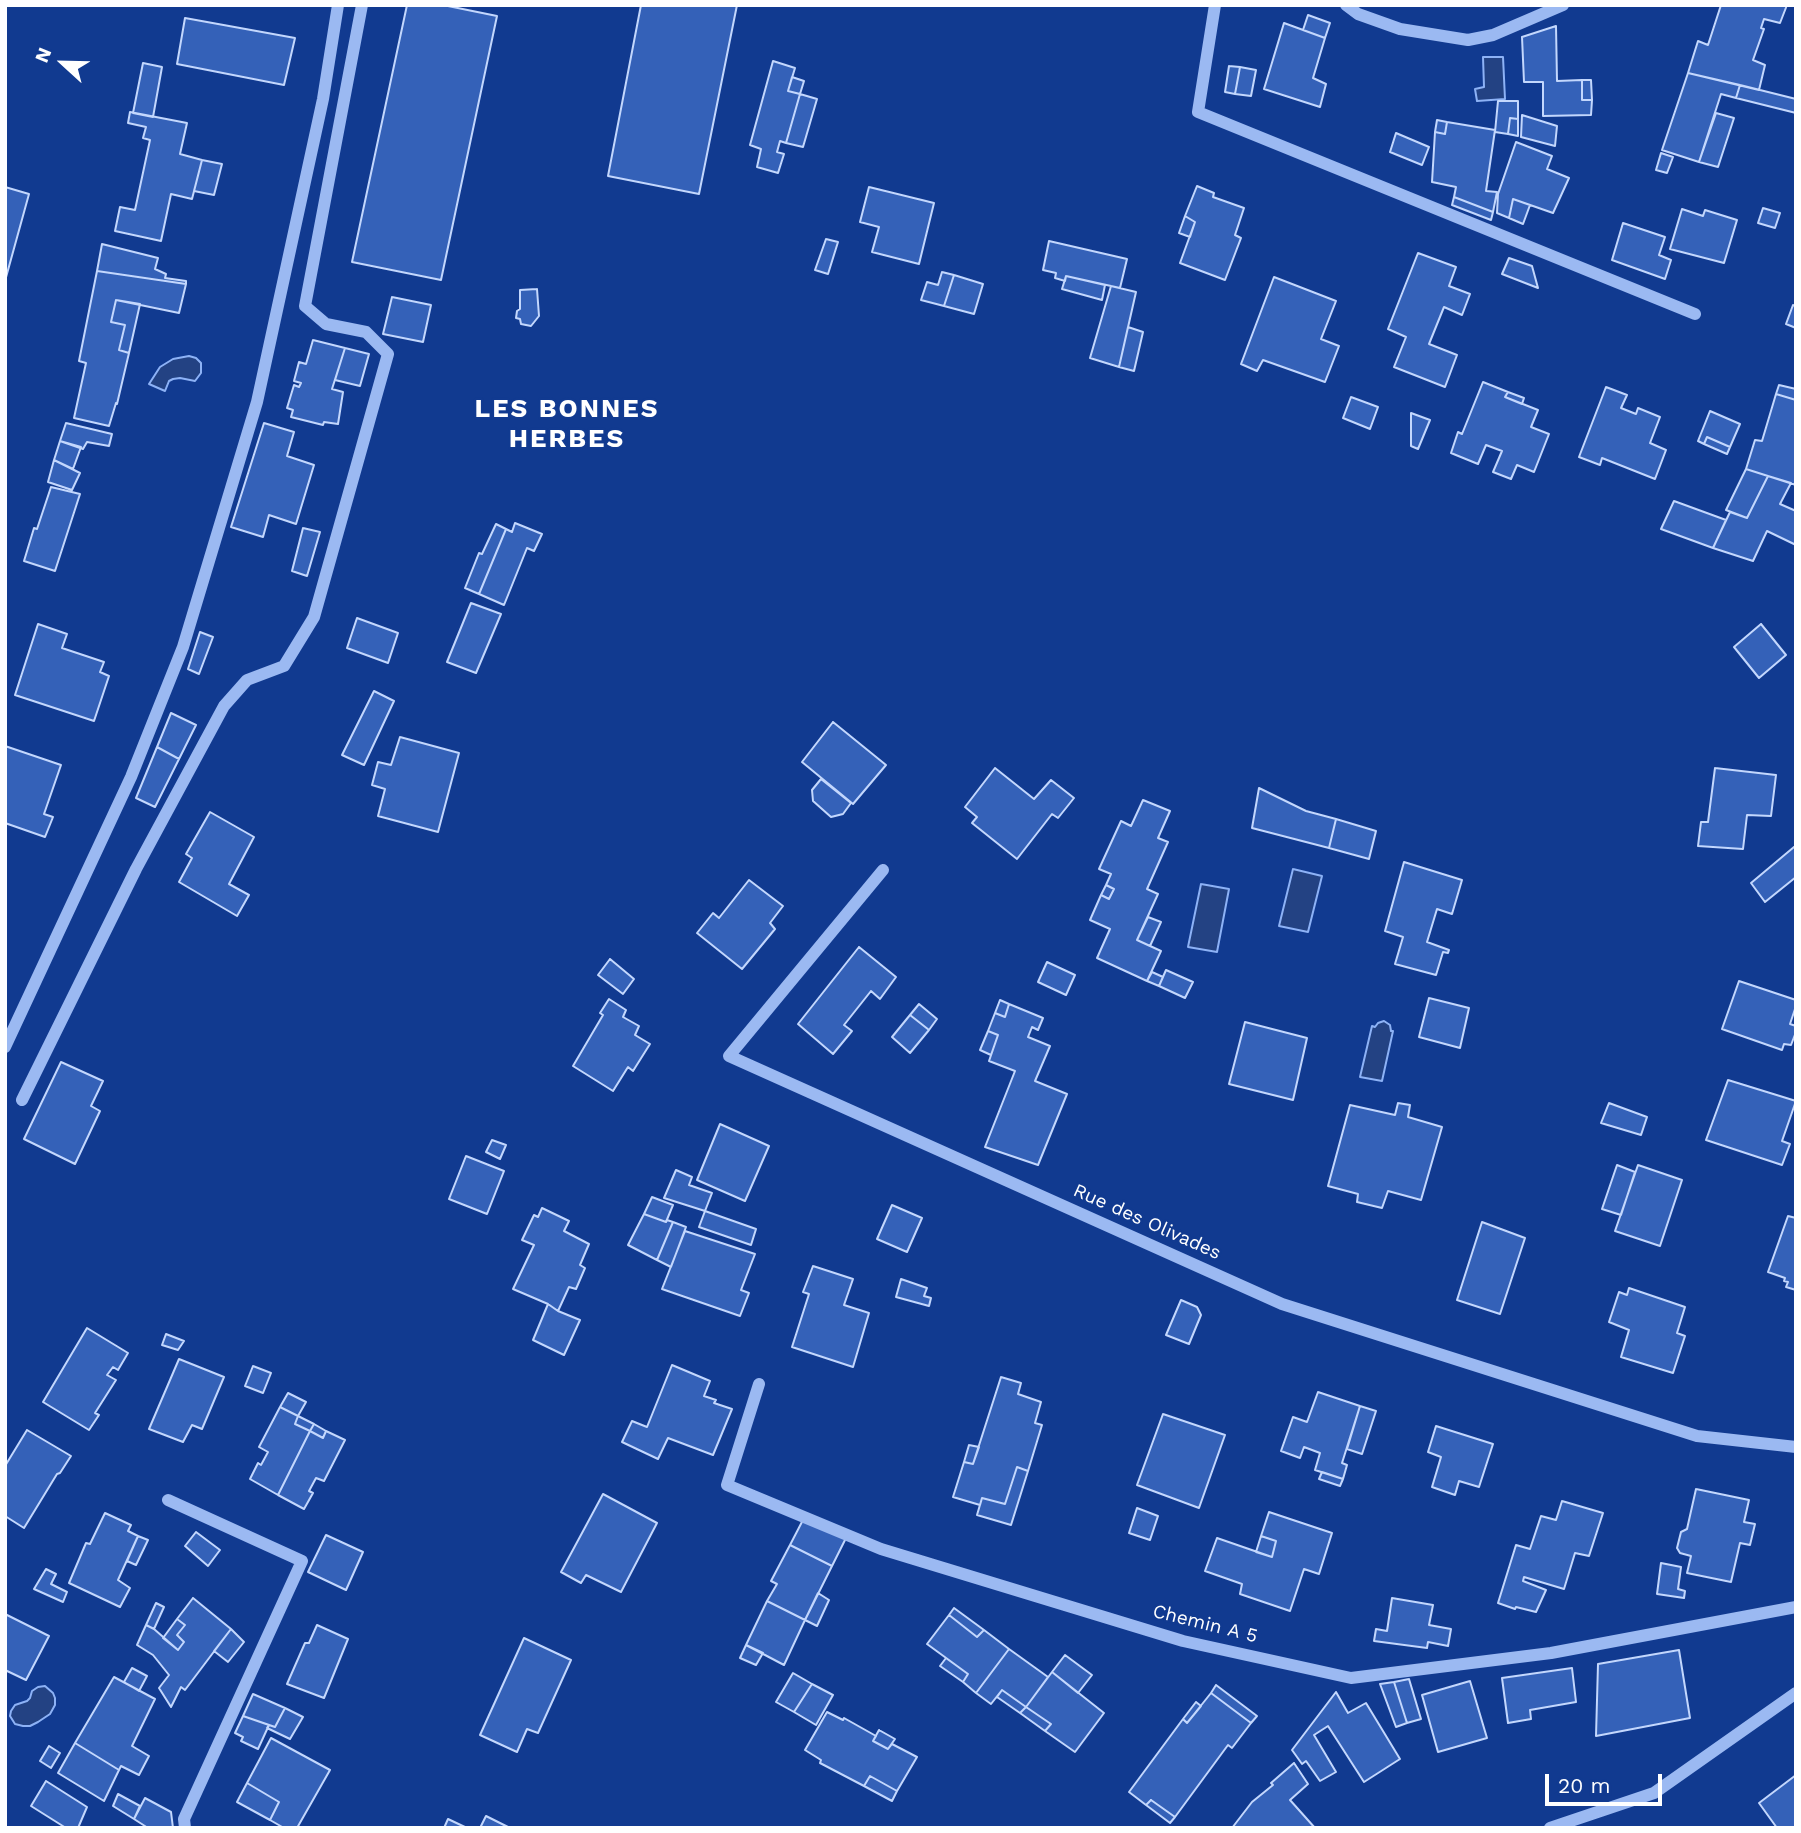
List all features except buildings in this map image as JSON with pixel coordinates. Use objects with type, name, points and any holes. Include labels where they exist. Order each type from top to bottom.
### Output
[{"type":"street","points":[[5,1047],[131,777],[183,647],[257,402],[323,99],[338,5]]},
{"type":"street","points":[[22,1100],[136,869],[224,706],[247,680],[284,666],[314,617],[388,355],[366,332],[326,324],[304,306],[362,5]]},
{"type":"street","points":[[1215,5],[1198,112],[1695,314]]},
{"type":"street","points":[[1346,5],[1358,14],[1400,29],[1468,40],[1493,35],[1563,5]]},
{"type":"street","name":"Rue des Olivades","points":[[883,870],[729,1056],[1282,1304],[1697,1436],[1796,1447]]},
{"type":"street","name":"Chemin A 5","points":[[759,1384],[727,1485],[881,1549],[1183,1641],[1351,1678],[1551,1653],[1796,1607]]},
{"type":"street","points":[[168,1500],[302,1561],[184,1819],[185,1828]]},
{"type":"street","points":[[1550,1828],[1654,1793],[1796,1693]]},
{"type":"water","points":[[1483,57],[1503,57],[1505,99],[1477,101],[1475,89],[1484,87]]},
{"type":"water","points":[[189,356],[201,363],[201,373],[195,381],[173,379],[169,381],[165,391],[149,384],[160,367],[173,359]]},
{"type":"water","points":[[1293,869],[1322,876],[1308,932],[1279,926]]},
{"type":"water","points":[[1201,884],[1229,889],[1217,952],[1188,947]]},
{"type":"water","points":[[1384,1021],[1393,1031],[1382,1081],[1360,1077],[1372,1026]]},
{"type":"water","points":[[45,1686],[55,1698],[50,1714],[30,1726],[15,1724],[10,1716],[15,1705],[27,1701],[32,1691]]},
{"type":"district","name":"LES BONNES HERBES","points":[[567,424]]}]
